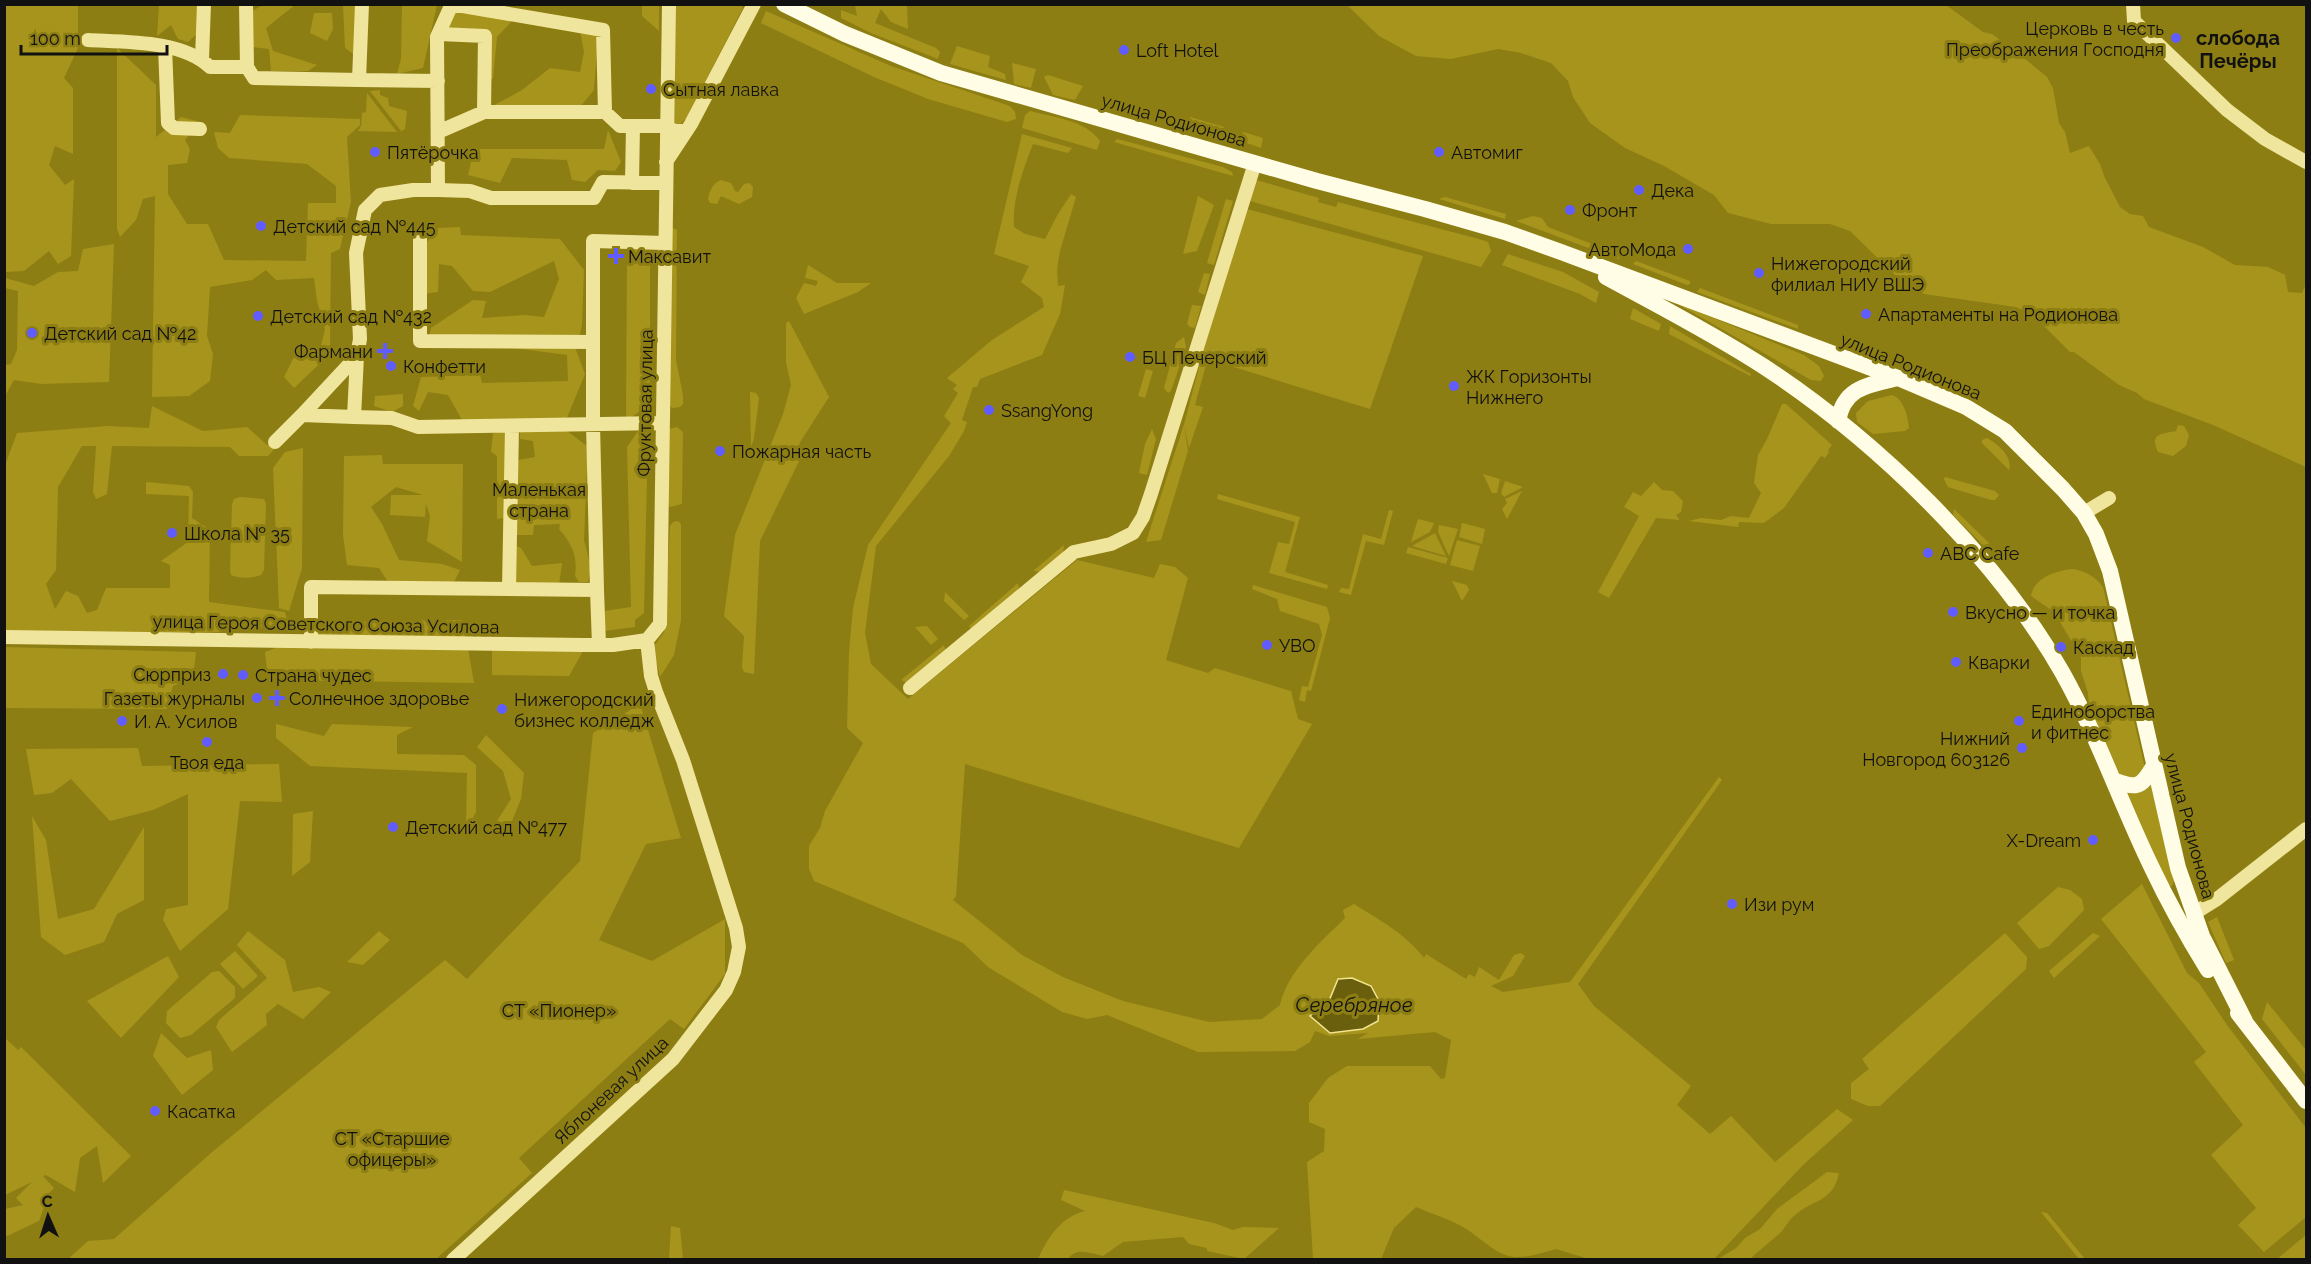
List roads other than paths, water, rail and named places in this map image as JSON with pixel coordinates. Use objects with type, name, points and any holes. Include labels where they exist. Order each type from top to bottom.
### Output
[{"type":"main road","name":"улица Родионова","points":[[784,4],[855,38],[941,73],[1505,232],[1898,378],[1966,406],[2005,431],[2032,456],[2084,513],[2096,534],[2110,571],[2153,767],[2178,868],[2193,915],[2216,967],[2245,1021]]},
{"type":"main road","name":"улица Родионова","points":[[1561,252],[1736,349],[1776,375],[1838,421],[1929,504],[1993,574],[2061,671],[2084,714],[2151,866],[2190,940],[2216,983],[2307,1101]]},
{"type":"main road","points":[[1838,421],[1840,408],[1854,392],[1898,378]]},
{"type":"main road","points":[[2113,780],[2133,786],[2141,784],[2153,767]]},
{"type":"street","points":[[202,59],[204,4]]},
{"type":"street","points":[[246,4],[248,67],[254,78],[438,81]]},
{"type":"street","points":[[359,80],[362,4]]},
{"type":"street","name":"Фруктовая улица","points":[[647,640],[660,624],[669,4]]},
{"type":"street","points":[[666,162],[686,131],[754,4]]},
{"type":"street","points":[[2133,4],[2134,21],[2227,110],[2265,139],[2307,162]]},
{"type":"street","points":[[438,190],[439,34],[451,5],[603,30],[605,112]]},
{"type":"street","points":[[439,34],[485,36],[484,112]]},
{"type":"street","points":[[88,40],[165,47],[202,59],[210,67],[248,67]]},
{"type":"street","points":[[165,47],[168,123],[174,128],[200,129]]},
{"type":"street","points":[[438,132],[484,112],[605,112],[620,126],[666,126],[674,131],[686,131]]},
{"type":"street","points":[[632,183],[633,126]]},
{"type":"street","points":[[910,687],[1074,552],[1111,544],[1133,533],[1143,517],[1151,494],[1256,163]]},
{"type":"street","points":[[354,417],[360,339],[357,253],[366,210],[380,195],[470,190],[490,198],[594,198],[603,182],[666,183]]},
{"type":"street","points":[[420,240],[420,341],[593,342]]},
{"type":"street","points":[[598,645],[593,425],[593,241],[665,243]]},
{"type":"street","points":[[275,442],[357,356]]},
{"type":"street","points":[[302,415],[392,418],[418,427],[663,423]]},
{"type":"street","points":[[509,590],[512,427]]},
{"type":"street","points":[[2084,513],[2109,498]]},
{"type":"street","points":[[311,642],[311,587],[597,590]]},
{"type":"street","name":"улица Героя Советского Союза Усилова","points":[[4,637],[598,645],[647,640]]},
{"type":"street","name":"Яблоневая улица","points":[[453,1260],[673,1059],[726,990],[734,972],[739,947],[736,928],[683,760],[651,676],[647,640]]},
{"type":"street","points":[[2193,915],[2305,834]]},
{"type":"water","name":"Серебряное","points":[[1352,978],[1371,986],[1379,1001],[1378,1021],[1363,1029],[1330,1033],[1310,1016],[1329,1001],[1338,979]]},
{"type":"place","name":"Церковь в честь Преображения Господня","points":[[2176,38]]},
{"type":"place","name":"Loft Hotel","points":[[1124,50]]},
{"type":"place","name":"Сытная лавка","points":[[651,89]]},
{"type":"place","name":"Пятёрочка","points":[[375,152]]},
{"type":"place","name":"Автомиг","points":[[1439,152]]},
{"type":"place","name":"Дека","points":[[1639,190]]},
{"type":"place","name":"Фронт","points":[[1570,210]]},
{"type":"place","name":"Детский сад №445","points":[[261,226]]},
{"type":"place","name":"АвтоМода","points":[[1688,249]]},
{"type":"place","name":"Максавит","points":[[616,256]]},
{"type":"place","name":"Нижегородский филиал НИУ ВШЭ","points":[[1759,273]]},
{"type":"place","name":"Апартаменты на Родионова","points":[[1866,314]]},
{"type":"place","name":"Детский сад №432","points":[[258,316]]},
{"type":"place","name":"Детский сад №42","points":[[32,333]]},
{"type":"place","name":"Фармани","points":[[385,351]]},
{"type":"place","name":"БЦ Печерский","points":[[1130,357]]},
{"type":"place","name":"Конфетти","points":[[391,366]]},
{"type":"place","name":"ЖК Горизонты Нижнего","points":[[1454,386]]},
{"type":"place","name":"SsangYong","points":[[989,410]]},
{"type":"place","name":"Пожарная часть","points":[[720,451]]},
{"type":"place","name":"Школа № 35","points":[[172,533]]},
{"type":"place","name":"АВС Cafe","points":[[1928,553]]},
{"type":"place","name":"Вкусно — и точка","points":[[1953,612]]},
{"type":"place","name":"УВО","points":[[1267,645]]},
{"type":"place","name":"Каскад","points":[[2061,647]]},
{"type":"place","name":"Кварки","points":[[1956,662]]},
{"type":"place","name":"Сюрприз","points":[[223,674]]},
{"type":"place","name":"Страна чудес","points":[[243,675]]},
{"type":"place","name":"Газеты журналы","points":[[257,698]]},
{"type":"place","name":"Солнечное здоровье","points":[[277,698]]},
{"type":"place","name":"Нижегородский бизнес колледж","points":[[502,709]]},
{"type":"place","name":"И. А. Усилов","points":[[122,721]]},
{"type":"place","name":"Единоборства и фитнес","points":[[2019,721]]},
{"type":"place","name":"Твоя еда","points":[[207,742]]},
{"type":"place","name":"Нижний Новгород 603126","points":[[2022,748]]},
{"type":"place","name":"Детский сад №477","points":[[393,827]]},
{"type":"place","name":"X-Dream","points":[[2093,840]]},
{"type":"place","name":"Изи рум","points":[[1732,904]]},
{"type":"place","name":"Касатка","points":[[155,1111]]},
{"type":"district","name":"слобода Печёры","points":[[2238,50]]},
{"type":"park label","name":"Маленькая страна","points":[[539,499]]},
{"type":"park label","name":"СТ «Пионер»","points":[[559,1010]]},
{"type":"park label","name":"СТ «Старшие офицеры»","points":[[392,1148]]}]
